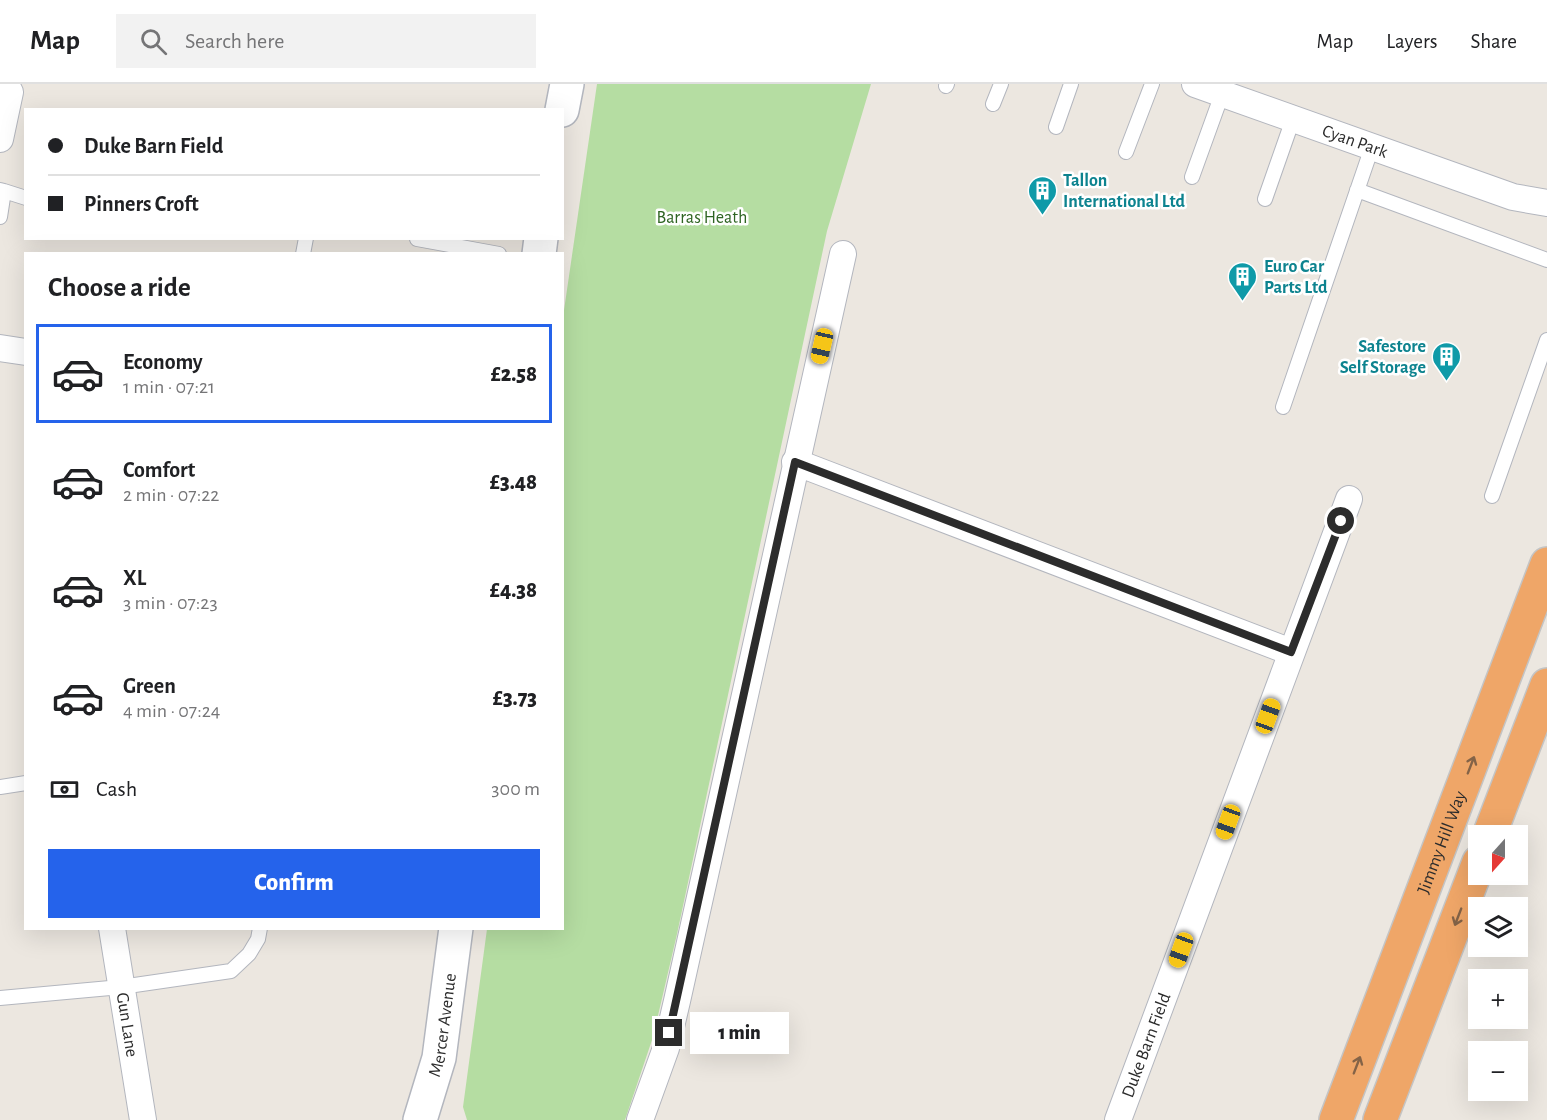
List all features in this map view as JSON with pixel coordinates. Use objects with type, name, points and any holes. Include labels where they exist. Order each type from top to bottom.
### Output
[{"type":"highway","name":"Jimmy Hill Way","points":[[1336,1120],[1547,564]]},
{"type":"highway","points":[[1493,825],[1547,685]]},
{"type":"highway","points":[[1380,1120],[1470,885]]},
{"type":"street","points":[[562,108],[567,84]]},
{"type":"street","name":"Cyan Park","points":[[1195,84],[1513,197],[1547,203]]},
{"type":"street","points":[[0,139],[14,93]]},
{"type":"street","name":"Cyan Park","points":[[1513,197],[1547,219]]},
{"type":"street","points":[[640,1120],[666,1048],[843,254]]},
{"type":"street","points":[[0,348],[24,352]]},
{"type":"street","points":[[795,462],[1291,652]]},
{"type":"street","name":"Duke Barn Field","points":[[1118,1120],[1349,499]]},
{"type":"street","name":"Gun Lane","points":[[112,930],[143,1120]]},
{"type":"street","name":"Mercer Avenue","points":[[420,1120],[440,1058],[456,930]]},
{"type":"lane","points":[[993,104],[1001,84]]},
{"type":"lane","points":[[1056,127],[1071,84]]},
{"type":"lane","points":[[1126,152],[1152,84]]},
{"type":"lane","points":[[1192,177],[1222,93]]},
{"type":"lane","points":[[1265,198],[1293,119]]},
{"type":"lane","points":[[1283,406],[1372,147]]},
{"type":"lane","points":[[1357,190],[1547,260]]},
{"type":"lane","points":[[0,217],[2,191],[24,197]]},
{"type":"lane","points":[[422,240],[488,252]]},
{"type":"lane","points":[[1492,496],[1547,340]]},
{"type":"lane","points":[[0,787],[24,783]]},
{"type":"lane","points":[[0,998],[122,987],[231,971],[249,954],[259,930]]},
{"type":"green space","name":"Barras Heath","points":[[597,84],[871,84],[827,231],[677,934],[653,1037],[625,1120],[467,1120],[463,1107],[487,930],[564,930],[564,310]]},
{"type":"place","name":"Tallon International Ltd","points":[[1042,216]]},
{"type":"place","name":"Euro Car Parts Ltd","points":[[1243,302]]},
{"type":"place","name":"Safestore Self Storage","points":[[1447,382]]},
{"type":"route","points":[[669,1033],[795,462],[1291,652],[1341,521]]}]
